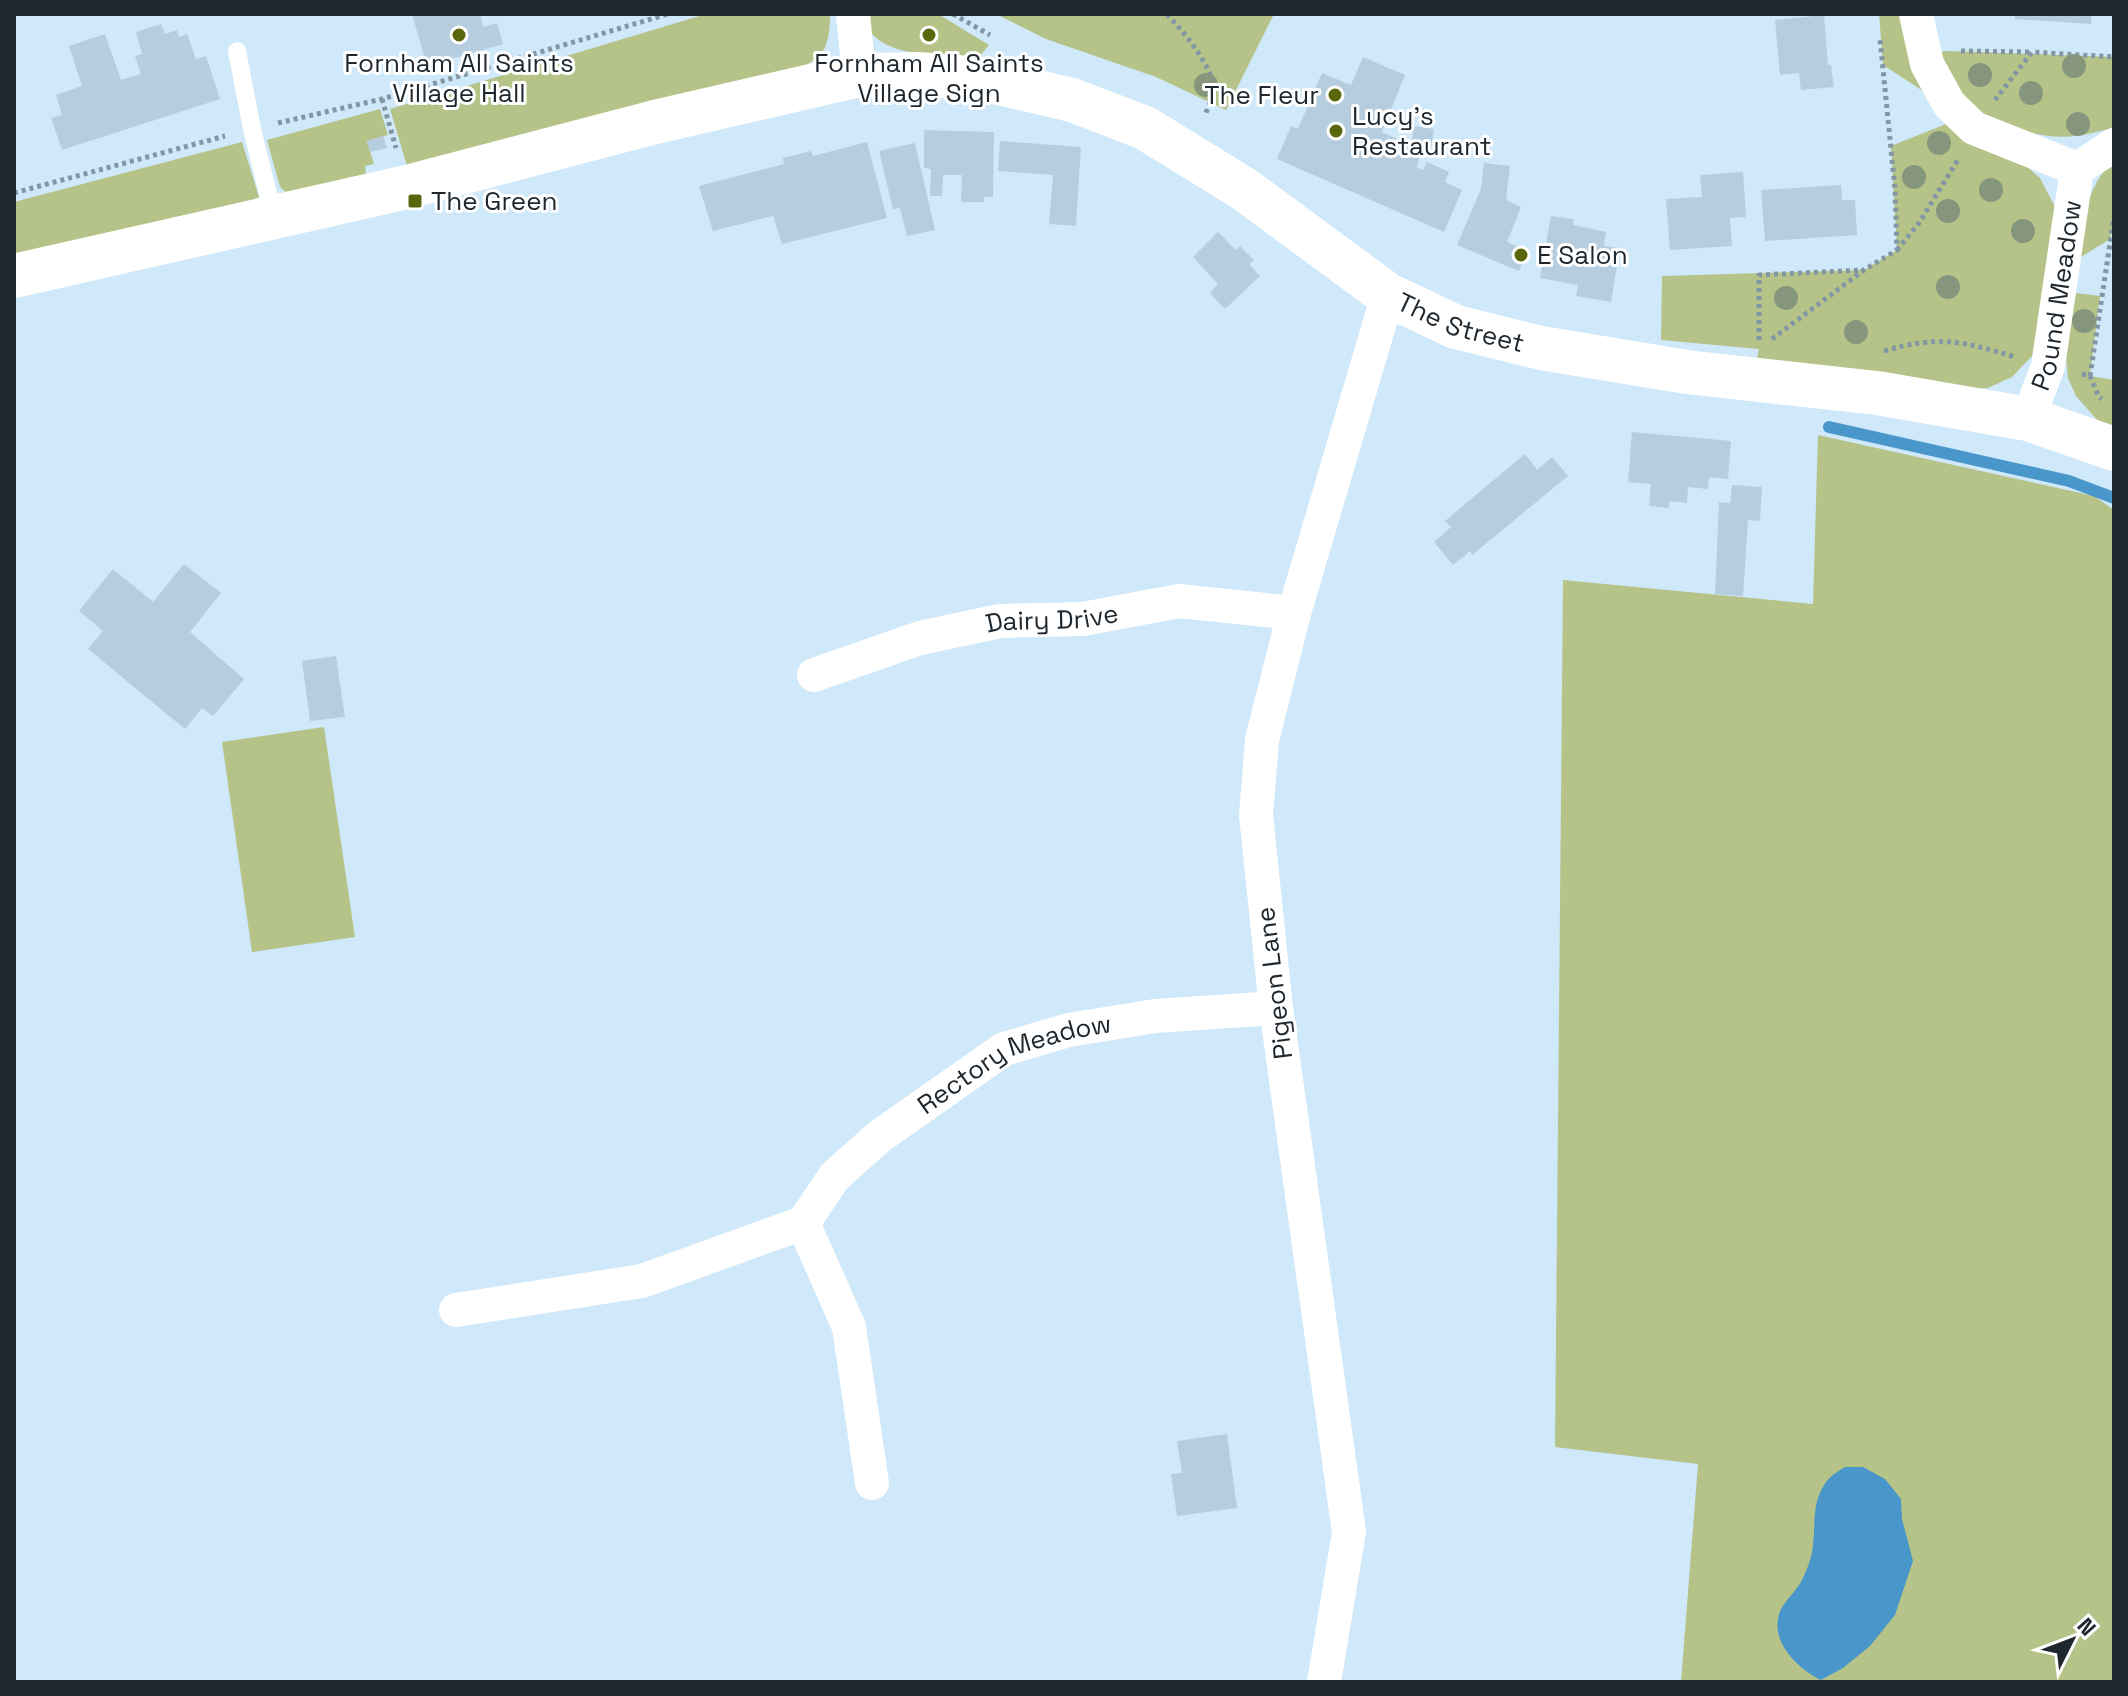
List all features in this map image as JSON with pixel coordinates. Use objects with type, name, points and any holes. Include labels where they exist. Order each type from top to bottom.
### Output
[{"type":"main road","name":"The Street","points":[[859,75],[917,74],[982,79],[1072,100],[1145,128],[1244,189],[1388,295],[1456,327],[1541,348],[1687,372],[1877,393],[2028,419],[2114,449]]},
{"type":"main road","points":[[14,276],[407,187],[655,122],[859,75]]},
{"type":"street","points":[[853,14],[859,75]]},
{"type":"street","name":"Pound Meadow","points":[[1916,14],[1927,64],[1949,104],[1974,128],[2077,169]]},
{"type":"street","name":"Pound Meadow","points":[[2028,419],[2048,366],[2077,169],[2114,145]]},
{"type":"street","name":"Pigeon Lane","points":[[1324,1682],[1349,1532],[1276,1008],[1256,815],[1262,740],[1294,613],[1388,295]]},
{"type":"street","name":"Dairy Drive","points":[[814,675],[920,638],[1000,621],[1083,619],[1179,601],[1294,613]]},
{"type":"street","name":"Rectory Meadow","points":[[803,1223],[835,1176],[880,1136],[1004,1049],[1069,1030],[1155,1016],[1276,1008]]},
{"type":"street","points":[[456,1310],[642,1281],[803,1223],[849,1327],[872,1483]]},
{"type":"lane","points":[[237,51],[274,218]]},
{"type":"path","points":[[14,193],[252,129],[382,99],[668,14]]},
{"type":"path","points":[[1167,14],[1193,43],[1216,88],[1205,115]]},
{"type":"path","points":[[1864,270],[1759,275],[1759,349],[1864,270],[1897,250],[1895,189],[1880,34]]},
{"type":"path","points":[[1948,51],[2032,52]]},
{"type":"path","points":[[382,99],[407,187]]},
{"type":"path","points":[[2106,401],[2099,397],[2090,376],[2114,217]]},
{"type":"path","points":[[1876,353],[1929,340],[1960,342],[2090,376]]},
{"type":"green space","points":[[706,14],[830,14],[828,36],[822,51],[811,62],[791,72],[407,166],[390,109]]},
{"type":"green space","points":[[862,14],[938,14],[989,45],[979,57],[905,51],[879,40],[870,31]]},
{"type":"green space","points":[[996,14],[1274,14],[1226,110],[1156,77],[1046,39]]},
{"type":"green space","points":[[1879,14],[1916,14],[1923,91],[1883,65]]},
{"type":"green space","points":[[1940,52],[2114,57],[2114,127],[2055,137],[2022,130],[1967,109]]},
{"type":"green space","points":[[380,109],[388,135],[367,141],[374,164],[365,166],[366,175],[288,194],[280,187],[267,140]]},
{"type":"green space","points":[[1946,124],[2022,162],[2040,178],[2056,209],[2034,354],[2012,377],[1988,388],[1965,389],[1753,377],[1759,349],[1661,340],[1662,276],[1864,270],[1897,250],[1891,146]]},
{"type":"green space","points":[[242,142],[259,197],[254,202],[14,263],[14,202]]},
{"type":"green space","points":[[2114,161],[2114,217],[2110,239],[2078,259],[2091,194],[2104,171]]},
{"type":"green space","points":[[2076,293],[2100,296],[2090,376],[2114,380],[2114,449],[2098,421],[2076,396],[2068,378],[2065,346]]},
{"type":"green space","points":[[1818,435],[2094,496],[2114,510],[2114,1682],[1681,1682],[1698,1464],[1555,1447],[1563,580],[1813,604]]},
{"type":"green space","points":[[324,727],[355,937],[252,952],[222,742]]},
{"type":"water","points":[[1845,1467],[1863,1467],[1885,1479],[1901,1499],[1902,1519],[1913,1561],[1895,1615],[1870,1646],[1843,1668],[1821,1680],[1790,1656],[1780,1638],[1778,1619],[1809,1563],[1820,1493],[1830,1478]]},
{"type":"building","name":"Fornham All Saints Village Hall","points":[[412,14],[480,14],[483,27],[497,23],[503,44],[427,66]]},
{"type":"building","points":[[2015,14],[2092,14],[2091,24],[2015,19]]},
{"type":"building","points":[[1824,15],[1828,65],[1831,65],[1834,87],[1801,90],[1799,73],[1780,75],[1775,20]]},
{"type":"building","points":[[161,24],[165,34],[177,30],[179,37],[187,34],[196,59],[206,56],[220,99],[62,150],[51,118],[62,115],[56,95],[82,86],[69,46],[105,34],[121,80],[141,74],[135,56],[142,54],[136,32]]},
{"type":"building","name":"Lucy's Restaurant","points":[[1363,57],[1405,75],[1382,132],[1411,145],[1414,126],[1434,129],[1430,155],[1420,154],[1417,167],[1423,170],[1427,162],[1449,172],[1445,182],[1462,190],[1444,232],[1277,159],[1291,126],[1298,129],[1322,73],[1351,85]]},
{"type":"building","points":[[924,130],[994,132],[993,197],[984,197],[984,202],[961,202],[962,175],[943,175],[942,196],[930,196],[931,169],[924,168]]},
{"type":"building","points":[[383,136],[387,148],[370,152],[367,141]]},
{"type":"building","points":[[1000,141],[1081,147],[1076,226],[1049,224],[1053,175],[998,171]]},
{"type":"building","points":[[867,142],[887,218],[782,244],[773,216],[713,231],[699,186],[784,164],[783,158],[811,151],[813,156]]},
{"type":"building","points":[[915,143],[935,230],[907,236],[900,208],[893,209],[879,151]]},
{"type":"building","points":[[1484,163],[1510,166],[1506,200],[1521,207],[1507,242],[1528,251],[1519,271],[1457,245],[1481,189]]},
{"type":"building","points":[[1743,172],[1746,217],[1730,218],[1732,246],[1670,250],[1666,199],[1702,197],[1700,175]]},
{"type":"building","points":[[1841,185],[1842,200],[1855,200],[1857,235],[1765,241],[1761,190]]},
{"type":"building","points":[[1551,216],[1574,219],[1573,225],[1606,232],[1604,246],[1620,248],[1611,302],[1576,296],[1578,285],[1540,278]]},
{"type":"building","points":[[1218,232],[1236,250],[1240,246],[1254,260],[1249,264],[1260,276],[1225,309],[1210,293],[1218,284],[1193,257]]},
{"type":"building","points":[[1632,432],[1731,441],[1728,479],[1709,477],[1708,489],[1688,487],[1687,503],[1669,501],[1669,508],[1649,506],[1651,484],[1628,482]]},
{"type":"building","points":[[1525,454],[1537,470],[1552,457],[1568,476],[1472,555],[1470,551],[1453,565],[1434,542],[1451,527],[1445,521]]},
{"type":"building","points":[[1732,485],[1762,487],[1760,521],[1748,520],[1743,596],[1715,594],[1719,502],[1730,503]]},
{"type":"building","points":[[184,564],[221,593],[190,632],[244,679],[213,716],[202,708],[185,729],[88,649],[103,631],[79,611],[113,569],[153,602]]},
{"type":"building","points":[[336,656],[345,717],[310,721],[302,661]]},
{"type":"building","points":[[1227,1434],[1237,1508],[1177,1516],[1171,1474],[1182,1473],[1177,1441]]},
{"type":"waterway","points":[[1829,427],[2069,481],[2114,498]]},
{"type":"place","name":"Fornham All Saints Village Hall","points":[[459,35]]},
{"type":"place","name":"Fornham All Saints Village Sign","points":[[929,35]]},
{"type":"place","name":"The Fleur","points":[[1335,95]]},
{"type":"place","name":"Lucy's Restaurant","points":[[1336,131]]},
{"type":"place","name":"The Green","points":[[415,201]]},
{"type":"place","name":"E Salon","points":[[1521,255]]}]
